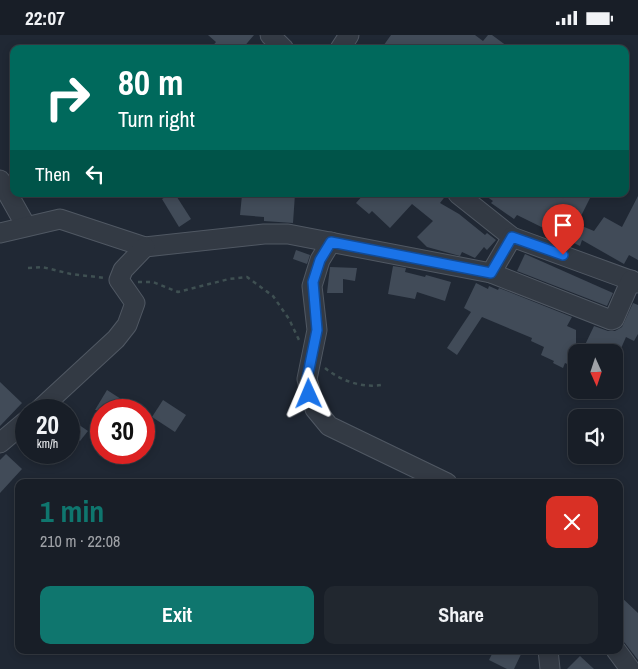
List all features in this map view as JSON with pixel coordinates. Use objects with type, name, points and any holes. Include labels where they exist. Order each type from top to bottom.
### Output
[{"type":"street","points":[[270,35],[280,45]]},
{"type":"street","points":[[0,180],[26,226]]},
{"type":"street","points":[[0,233],[50,219],[69,220],[134,245],[145,247],[264,233],[288,234],[491,273],[611,321],[614,319],[635,281],[512,237],[462,197]]},
{"type":"street","points":[[491,273],[512,237]]},
{"type":"street","points":[[331,242],[320,260],[313,282],[317,330],[307,379],[314,409],[324,421],[439,479]]},
{"type":"street","points":[[51,399],[116,339],[126,325],[136,303],[118,279],[123,270],[145,247]]},
{"type":"street","points":[[0,443],[15,430]]},
{"type":"street","points":[[548,654],[550,669]]},
{"type":"street","points":[[619,654],[630,669]]},
{"type":"path","points":[[28,267],[42,267],[71,274],[153,282],[178,292],[229,279],[247,277],[273,296],[289,319],[296,337],[327,369],[344,379],[368,387],[381,385]]},
{"type":"building","points":[[208,35],[254,35],[245,45],[213,45],[216,42]]},
{"type":"building","points":[[391,35],[475,35],[483,41],[488,35],[492,35],[506,45],[384,45]]},
{"type":"building","points":[[638,196],[638,260],[629,255],[624,264],[582,240],[580,246],[517,215],[514,219],[491,203],[493,201],[487,197],[590,197],[577,224],[594,231],[604,217],[622,227]]},
{"type":"building","points":[[165,197],[177,197],[191,219],[179,227],[162,199]]},
{"type":"building","points":[[242,197],[295,197],[293,223],[264,221],[264,217],[240,215]]},
{"type":"building","points":[[361,197],[445,197],[440,203],[459,214],[485,235],[487,233],[496,240],[487,250],[484,247],[475,258],[462,252],[460,256],[427,247],[417,237],[433,221],[412,204],[390,228],[372,211],[369,214],[356,203]]},
{"type":"building","points":[[296,250],[310,255],[307,264],[293,259]]},
{"type":"building","points":[[525,254],[613,293],[607,306],[517,271]]},
{"type":"building","points":[[393,266],[406,268],[405,272],[425,277],[426,275],[451,282],[445,301],[417,292],[415,299],[388,294]]},
{"type":"building","points":[[330,267],[357,268],[355,281],[343,279],[343,293],[327,293]]},
{"type":"building","points":[[476,283],[488,289],[489,286],[498,290],[499,288],[572,317],[567,326],[576,330],[576,344],[568,344],[568,364],[565,363],[563,368],[553,363],[554,361],[541,355],[544,347],[531,341],[532,338],[482,317],[457,355],[447,348],[471,312],[464,308]]},
{"type":"building","points":[[633,303],[638,305],[638,334],[634,341],[626,337],[623,344],[585,344],[594,326],[608,331],[615,331],[622,327]]},
{"type":"building","points":[[0,382],[18,399],[15,399],[15,410],[0,426]]},
{"type":"building","points":[[107,390],[121,399],[102,399]]},
{"type":"building","points":[[163,400],[186,415],[175,432],[155,419],[155,412]]},
{"type":"building","points":[[80,426],[88,431],[80,441]]},
{"type":"building","points":[[6,454],[22,469],[0,493],[0,460]]},
{"type":"building","points":[[623,599],[638,613],[638,660],[623,642]]},
{"type":"building","points":[[492,654],[521,654],[514,669],[507,669],[489,660]]},
{"type":"building","points":[[580,656],[594,669],[567,669]]},
{"type":"route","points":[[309,394],[307,379],[317,330],[312,291],[313,282],[320,260],[331,242],[491,273],[512,237],[563,255]]}]
